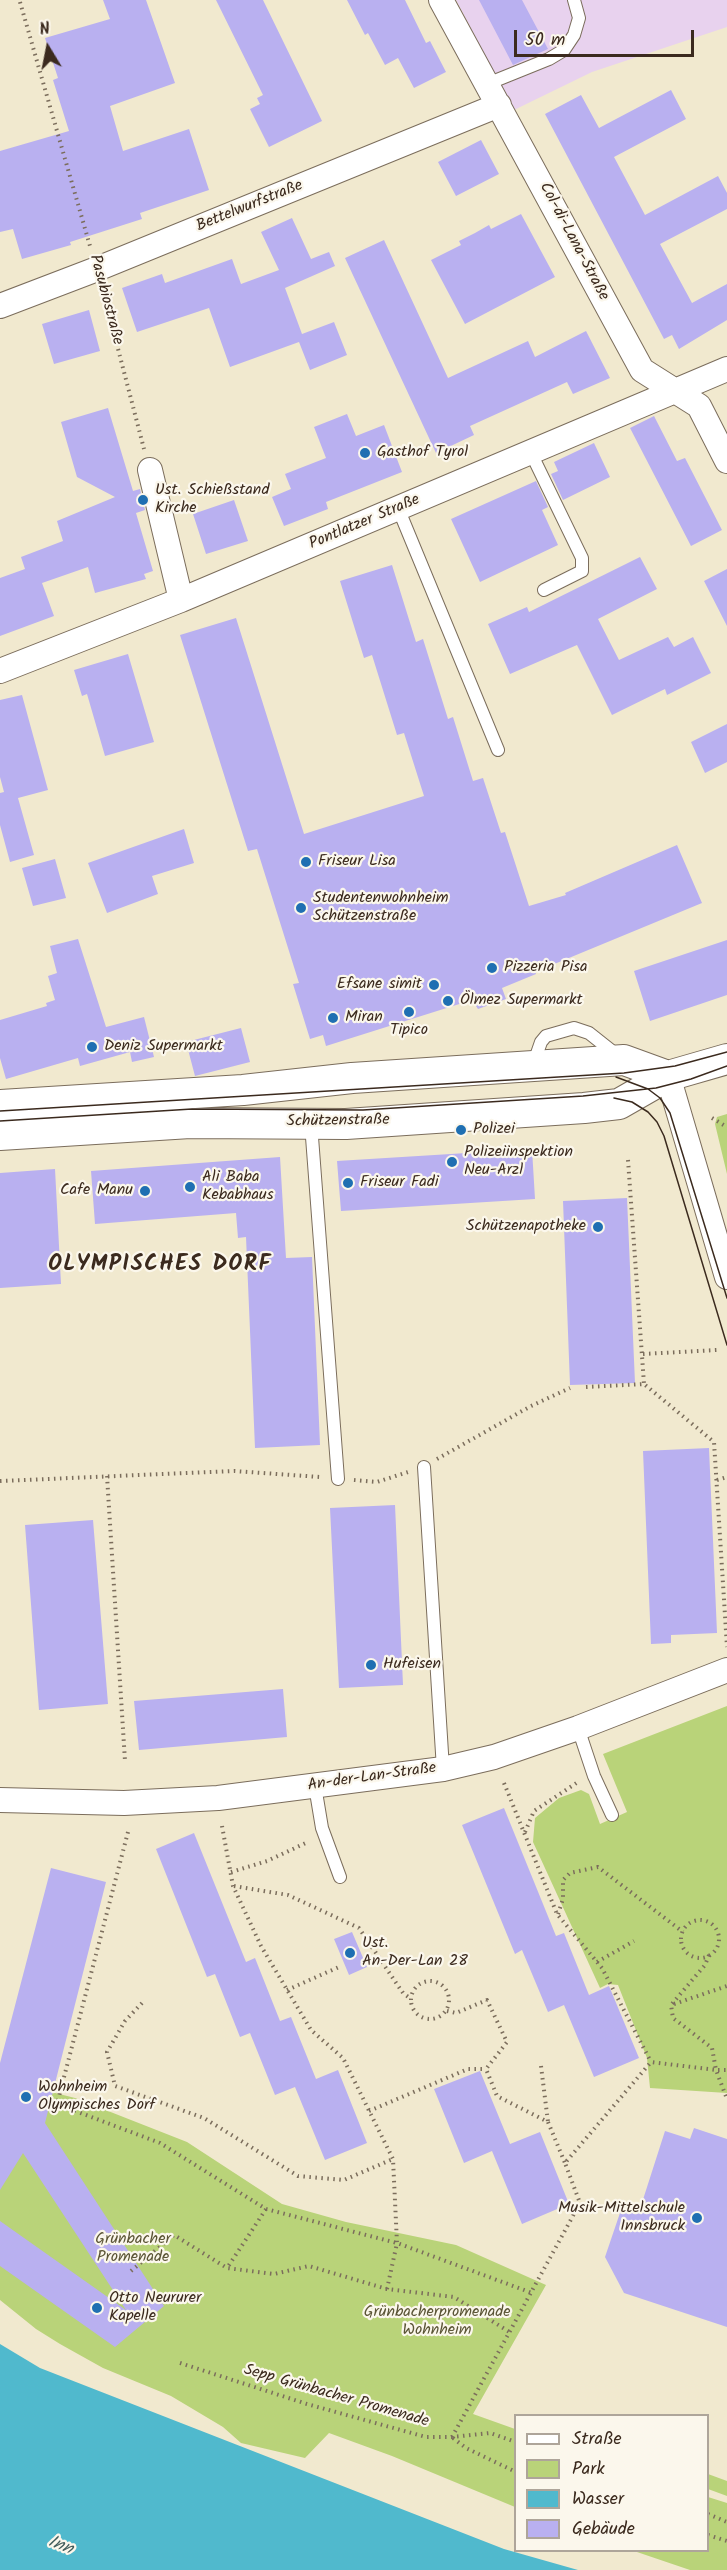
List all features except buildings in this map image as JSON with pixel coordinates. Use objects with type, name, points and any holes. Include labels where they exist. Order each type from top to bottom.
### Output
[{"type":"street","name":"Col-di-Lana-Straße","points":[[441,0],[642,370],[699,405],[727,461]]},
{"type":"street","name":"Bettelwurfstraße","points":[[0,306],[97,269],[499,105]]},
{"type":"street","name":"Pontlatzer Straße","points":[[0,671],[181,600],[727,369]]},
{"type":"street","points":[[150,470],[181,600]]},
{"type":"street","name":"Schützenstraße","points":[[0,1135],[189,1124],[346,1124],[619,1104],[668,1076],[727,1059]]},
{"type":"street","points":[[0,1105],[243,1090],[352,1078],[532,1068],[624,1060],[668,1076],[727,1277]]},
{"type":"street","name":"An-der-Lan-Straße","points":[[0,1800],[134,1803],[218,1798],[443,1769],[494,1757],[578,1728],[727,1670]]},
{"type":"lane","points":[[487,84],[549,59],[564,50],[574,35],[579,18],[574,0]]},
{"type":"lane","points":[[531,453],[582,558],[582,571],[544,590]]},
{"type":"lane","points":[[398,508],[498,750]]},
{"type":"lane","points":[[311,1124],[338,1479]]},
{"type":"lane","points":[[424,1467],[443,1769]]},
{"type":"lane","points":[[578,1728],[594,1776],[612,1815]]},
{"type":"lane","points":[[315,1786],[322,1828],[340,1877]]},
{"type":"path","name":"Pasubiostraße","points":[[20,2],[97,269],[150,470]]},
{"type":"path","points":[[712,1118],[727,1127]]},
{"type":"path","points":[[628,1160],[644,1384]]},
{"type":"path","points":[[642,1354],[717,1350]]},
{"type":"path","points":[[586,1387],[644,1384],[714,1442],[727,1647]]},
{"type":"path","points":[[0,1481],[234,1471],[377,1482],[424,1467],[540,1402],[570,1388]]},
{"type":"path","points":[[107,1476],[125,1761]]},
{"type":"path","points":[[717,1480],[727,1477]]},
{"type":"path","points":[[524,1833],[534,1811],[574,1784],[594,1776]]},
{"type":"path","points":[[504,1783],[557,1914],[597,1962],[630,2019],[651,2062]]},
{"type":"path","points":[[222,1826],[233,1886],[261,1946],[311,2030],[343,2058],[393,2159],[397,2243],[387,2289]]},
{"type":"path","points":[[231,1872],[267,1861],[313,1840],[322,1828]]},
{"type":"path","points":[[128,1832],[57,2104],[160,2143],[266,2209],[397,2243],[532,2293]]},
{"type":"path","points":[[557,1914],[563,1899],[563,1880],[570,1873],[598,1867],[683,1932]]},
{"type":"path","points":[[233,1886],[288,1896],[359,1928],[404,1993],[411,1999]]},
{"type":"path","points":[[696,1920],[713,1925],[719,1935],[717,1947],[708,1955],[702,1957],[690,1955],[682,1945],[683,1932],[690,1923],[696,1920]]},
{"type":"path","points":[[597,1962],[634,1941]]},
{"type":"path","points":[[671,2005],[705,1965],[708,1955]]},
{"type":"path","points":[[287,1990],[339,1967]]},
{"type":"path","points":[[427,1981],[433,1981],[444,1987],[450,1998],[447,2010],[438,2018],[427,2019],[413,2010],[411,1999],[416,1987],[427,1981]]},
{"type":"path","points":[[671,2005],[727,1986]]},
{"type":"path","points":[[369,2110],[468,2070],[486,2069],[507,2042],[487,2000],[456,2013],[447,2010]]},
{"type":"path","points":[[142,2003],[125,2021],[107,2052],[115,2086],[204,2118],[298,2176],[344,2180],[393,2159]]},
{"type":"path","points":[[671,2005],[674,2018],[712,2048],[716,2070],[727,2098]]},
{"type":"path","points":[[651,2062],[727,2070]]},
{"type":"path","points":[[565,2163],[651,2062]]},
{"type":"path","points":[[514,2471],[466,2448],[452,2437],[511,2333],[580,2202],[548,2122],[541,2066]]},
{"type":"path","points":[[486,2069],[497,2096],[548,2122]]},
{"type":"path","points":[[227,2268],[266,2209]]},
{"type":"path","points":[[131,2271],[174,2235],[227,2268],[274,2274],[309,2266],[387,2289],[454,2297],[511,2333]]},
{"type":"path","name":"Sepp Grünbacher Promenade","points":[[180,2362],[307,2404],[426,2437],[490,2433],[514,2441]]},
{"type":"path","points":[[709,2514],[727,2522]]},
{"type":"path","points":[[709,2535],[727,2541]]},
{"type":"shaded area","points":[[456,0],[727,0],[727,27],[592,72],[514,110]]},
{"type":"green space","points":[[727,1114],[727,1174],[715,1124],[717,1117]]},
{"type":"green space","points":[[727,1706],[727,2093],[650,2088],[647,2058],[618,1985],[608,1984],[600,1988],[533,1842],[535,1818],[559,1798],[581,1790],[589,1794],[600,1824],[627,1812],[603,1754]]},
{"type":"green space","name":"Grünbacher Promenade","points":[[0,2079],[75,2098],[187,2142],[282,2204],[346,2222],[456,2245],[546,2285],[473,2414],[514,2429],[514,2507],[392,2456],[329,2433],[305,2458],[241,2443],[223,2427],[171,2396],[103,2368],[60,2344],[36,2329],[0,2300]]},
{"type":"green space","points":[[709,2474],[727,2481],[727,2496],[709,2489]]},
{"type":"green space","points":[[709,2497],[727,2503],[727,2570],[690,2570],[637,2552],[709,2552]]},
{"type":"water","name":"Inn","points":[[0,2344],[40,2368],[504,2549],[578,2570],[0,2570]]},
{"type":"tram line","points":[[0,1111],[624,1073],[675,1066],[727,1052]]},
{"type":"tram line","points":[[0,1121],[192,1109],[363,1110],[583,1096],[656,1088],[727,1066]]},
{"type":"tram line","points":[[616,1077],[648,1089],[660,1098],[670,1113],[727,1298]]},
{"type":"tram line","points":[[614,1098],[632,1102],[648,1112],[657,1122],[664,1136],[727,1345]]},
{"type":"place","name":"Gasthof Tyrol","points":[[365,453]]},
{"type":"place","name":"Ust. Schießstand Kirche","points":[[143,500]]},
{"type":"place","name":"Friseur Lisa","points":[[306,862]]},
{"type":"place","name":"Studentenwohnheim Schützenstraße","points":[[301,908]]},
{"type":"place","name":"Pizzeria Pisa","points":[[492,968]]},
{"type":"place","name":"Efsane simit","points":[[434,985]]},
{"type":"place","name":"Ölmez Supermarkt","points":[[448,1001]]},
{"type":"place","name":"Tipico","points":[[409,1012]]},
{"type":"place","name":"Miran","points":[[333,1018]]},
{"type":"place","name":"Deniz Supermarkt","points":[[92,1047]]},
{"type":"place","name":"Polizei","points":[[461,1130]]},
{"type":"place","name":"Polizeiinspektion Neu-Arzl","points":[[452,1162]]},
{"type":"place","name":"Friseur Fadi","points":[[348,1183]]},
{"type":"place","name":"Ali Baba Kebabhaus","points":[[190,1187]]},
{"type":"place","name":"Cafe Manu","points":[[145,1191]]},
{"type":"place","name":"Schützenapotheke","points":[[598,1227]]},
{"type":"place","name":"Hufeisen","points":[[371,1665]]},
{"type":"place","name":"Ust. An-Der-Lan 28","points":[[350,1953]]},
{"type":"place","name":"Wohnheim Olympisches Dorf","points":[[26,2097]]},
{"type":"place","name":"Musik-Mittelschule Innsbruck","points":[[697,2218]]},
{"type":"place","name":"Otto Neururer Kapelle","points":[[97,2308]]},
{"type":"district","name":"OLYMPISCHES DORF","points":[[160,1266]]},
{"type":"park label","name":"Grünbacherpromenade Wohnheim","points":[[437,2322]]}]
